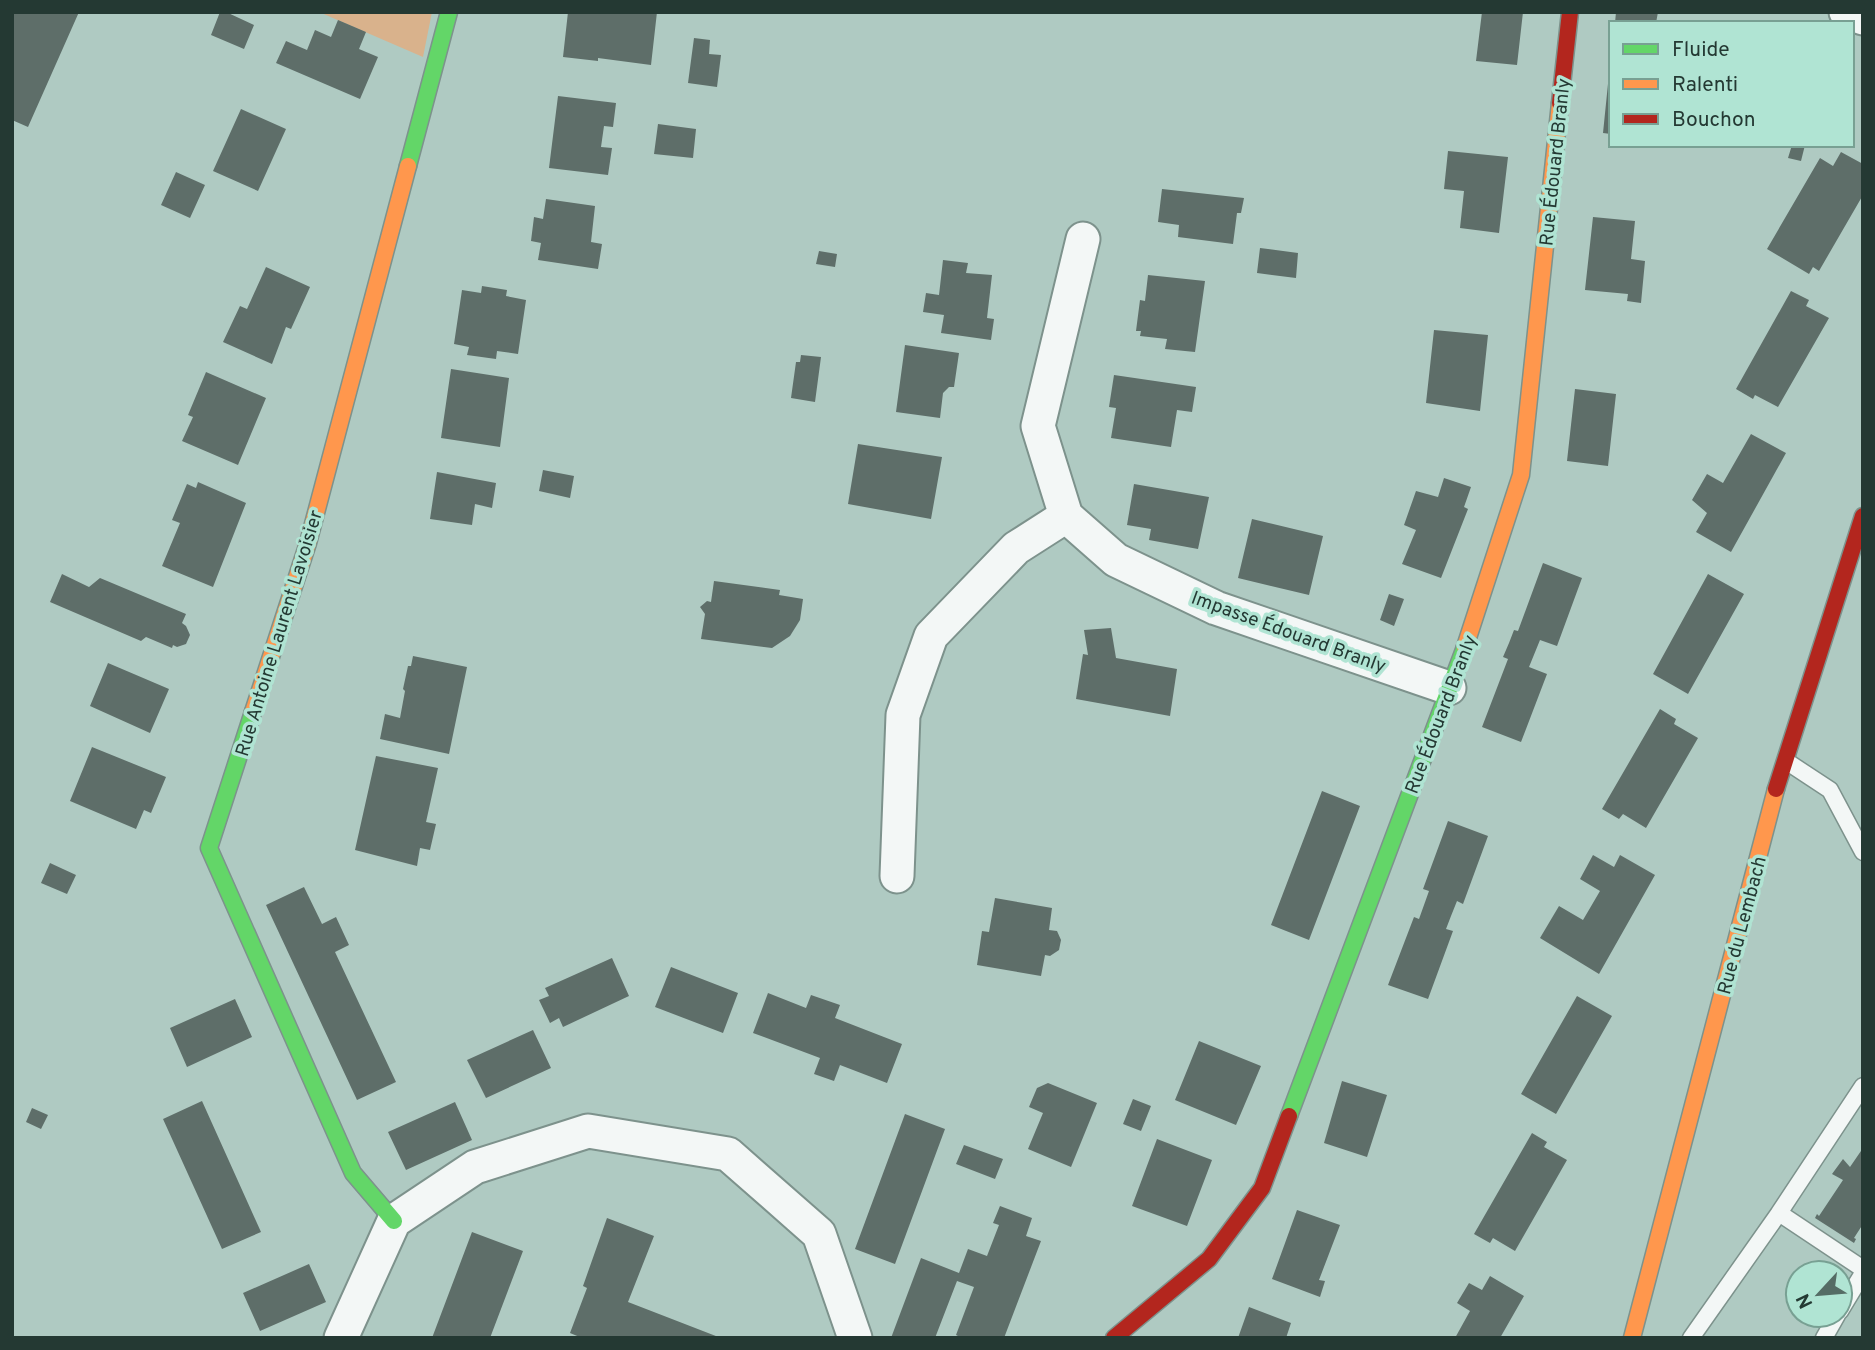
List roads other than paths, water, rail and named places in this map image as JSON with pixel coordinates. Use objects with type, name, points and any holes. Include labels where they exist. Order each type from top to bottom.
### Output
[{"type":"street","name":"Rue Antoine Laurent Lavoisier","points":[[394,1221],[354,1173],[209,848],[308,543],[449,12]]},
{"type":"street","name":"Rue Édouard Branly","points":[[1114,1338],[1209,1259],[1262,1188],[1476,619],[1521,475],[1570,12]]},
{"type":"street","points":[[1846,12],[1863,18]]},
{"type":"street","points":[[897,876],[903,716],[931,636],[1016,548],[1066,516],[1038,426],[1083,239]]},
{"type":"street","name":"Impasse Édouard Branly","points":[[1066,516],[1116,560],[1216,608],[1449,688]]},
{"type":"street","name":"Rue du Lembach","points":[[1632,1338],[1784,760],[1863,516]]},
{"type":"street","points":[[341,1338],[394,1221],[475,1167],[588,1131],[728,1154],[818,1234],[855,1338]]},
{"type":"lane","points":[[1784,760],[1830,790],[1863,852]]},
{"type":"lane","points":[[1691,1338],[1779,1213],[1863,1086]]},
{"type":"lane","points":[[1779,1213],[1863,1271],[1854,1287]]}]
